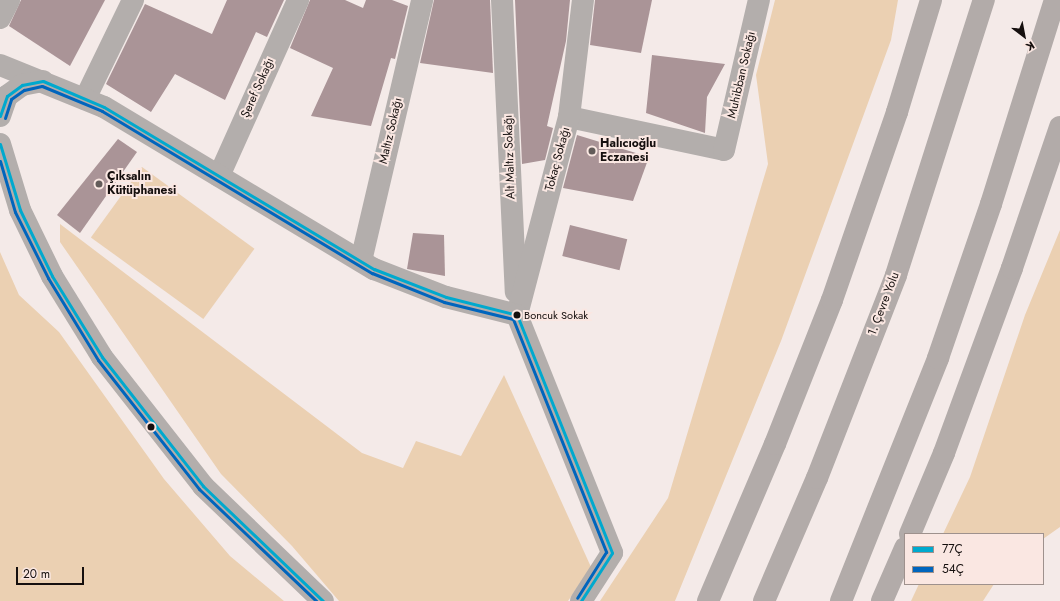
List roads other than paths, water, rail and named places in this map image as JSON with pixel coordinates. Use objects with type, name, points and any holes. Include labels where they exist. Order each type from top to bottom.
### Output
[{"type":"highway","points":[[708,601],[775,444],[832,300],[897,112],[931,0]]},
{"type":"highway","name":"1. Çevre Yolu","points":[[764,601],[820,470],[896,275],[984,0]]},
{"type":"highway","points":[[841,601],[940,351],[992,204],[1055,0]]},
{"type":"highway","points":[[910,533],[944,453],[1012,268],[1060,127]]},
{"type":"highway","points":[[1012,268],[1026,245],[1060,174]]},
{"type":"highway","points":[[882,601],[904,550]]},
{"type":"street","points":[[0,18],[9,0]]},
{"type":"street","points":[[85,99],[134,0]]},
{"type":"street","name":"Şeref Sokağı","points":[[219,176],[298,0]]},
{"type":"street","name":"Maltız Sokağı","points":[[361,261],[422,0]]},
{"type":"street","name":"Alt Maltız Sokağı","points":[[502,0],[517,315],[612,553],[581,601]]},
{"type":"street","name":"Tokaç Sokağı","points":[[517,315],[569,117],[583,0]]},
{"type":"street","name":"Muhibban Sokağı","points":[[569,117],[724,150],[759,0]]},
{"type":"street","points":[[0,65],[104,106],[361,261],[446,297],[517,315]]},
{"type":"street","points":[[0,116],[7,96],[22,86],[43,81]]},
{"type":"street","points":[[0,144],[20,210],[52,276],[102,357],[203,486],[324,601]]},
{"type":"place","name":"Halıcıoğlu Eczanesi","points":[[592,151]]},
{"type":"place","name":"Çıksalın Kütüphanesi","points":[[99,184]]},
{"type":"place","name":"Boncuk Sokak","points":[[517,315]]}]
